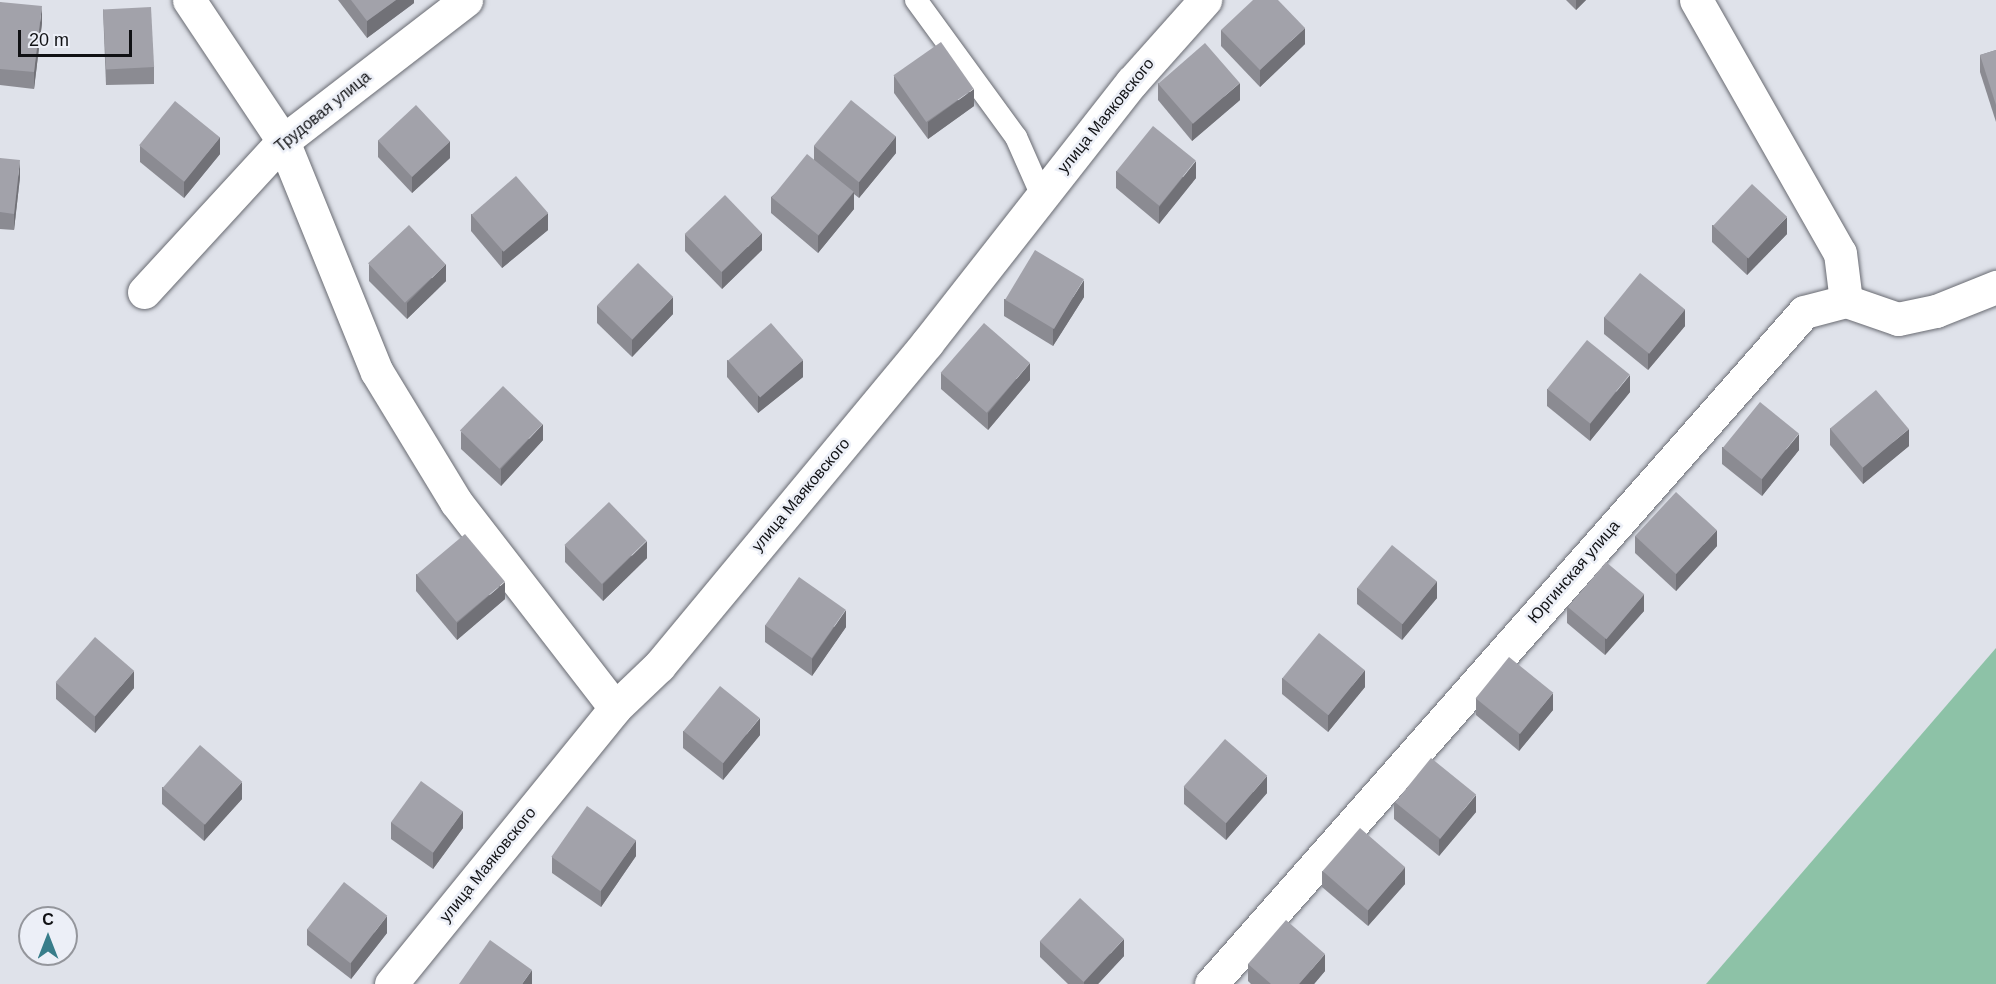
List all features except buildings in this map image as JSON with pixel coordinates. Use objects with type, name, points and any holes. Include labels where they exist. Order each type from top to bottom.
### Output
[{"type":"street","points":[[189,0],[283,141],[377,372],[456,502],[615,708]]},
{"type":"street","name":"Трудовая улица","points":[[144,292],[283,141],[466,0]]},
{"type":"street","name":"улица Маяковского","points":[[391,984],[615,708],[659,666],[927,343],[1132,82],[1205,0]]},
{"type":"street","points":[[1696,0],[1840,252],[1846,301],[1898,319],[1936,311],[1996,286]]},
{"type":"street","name":"Юргинская улица","points":[[1211,984],[1804,312],[1846,301]]},
{"type":"lane","points":[[916,0],[1016,136],[1042,196]]},
{"type":"green space","points":[[1996,648],[1996,984],[1706,984]]}]
